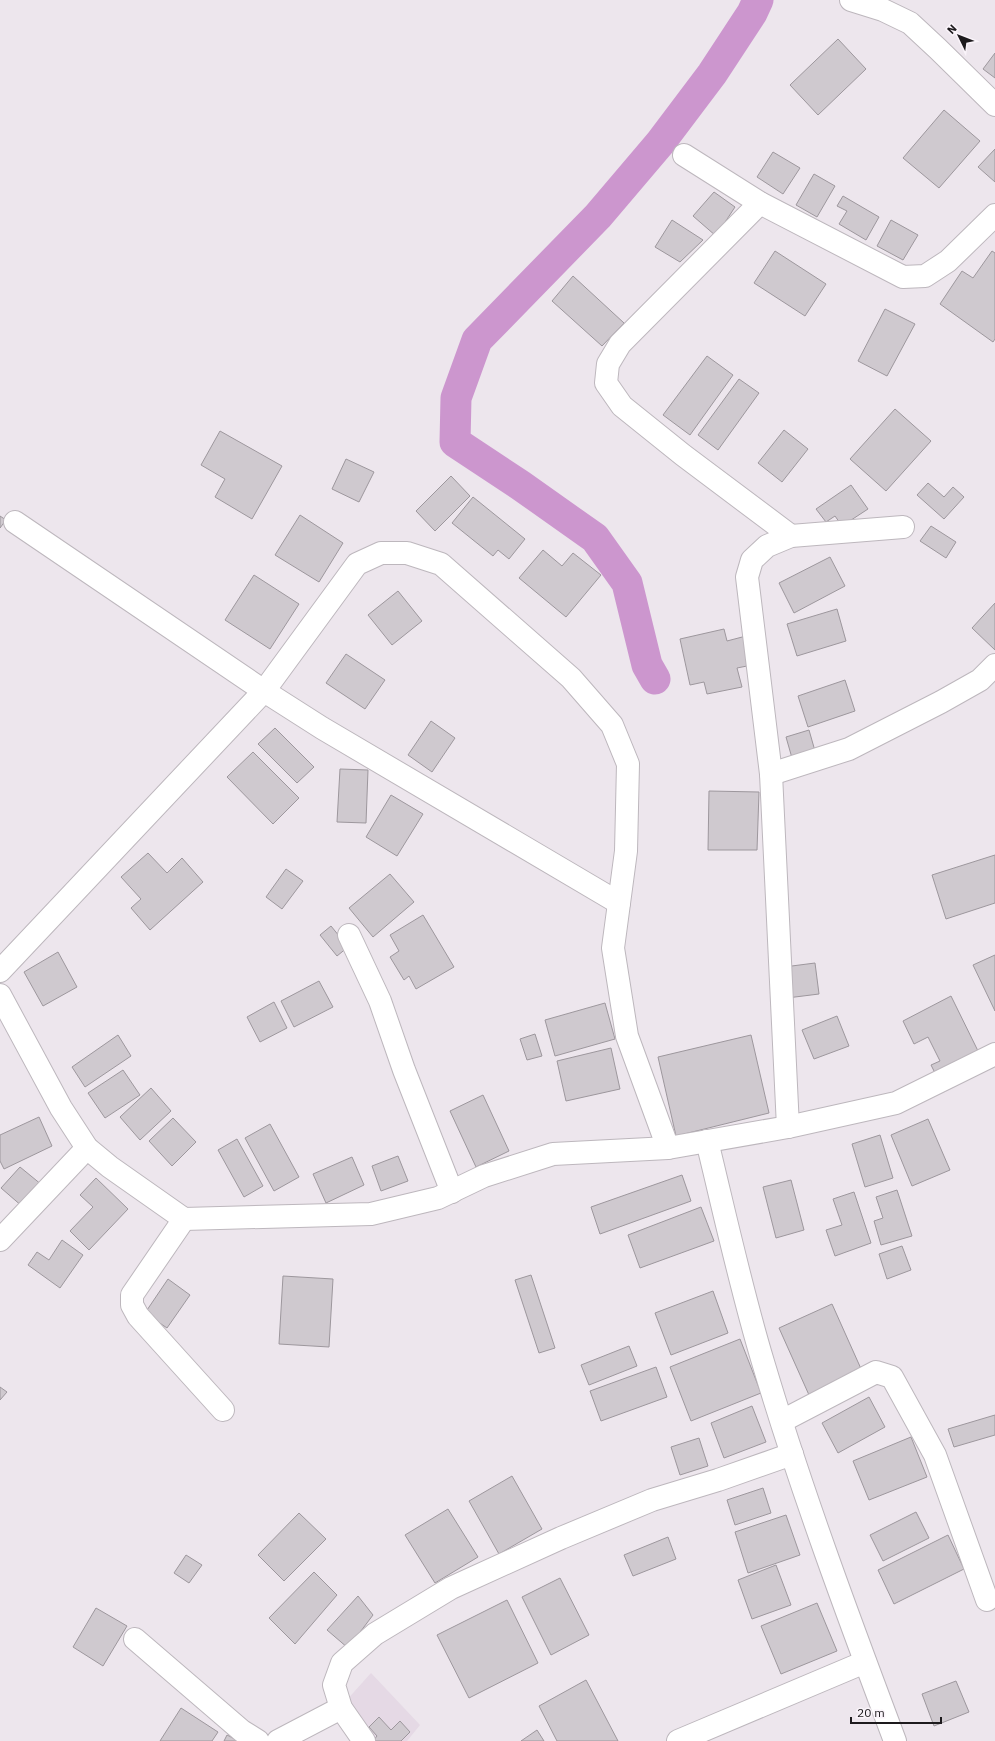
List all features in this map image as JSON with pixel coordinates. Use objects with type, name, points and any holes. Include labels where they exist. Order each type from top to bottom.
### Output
[{"type":"street","points":[[853,0],[883,10],[910,23],[995,105]]},
{"type":"street","points":[[684,155],[760,202],[903,277],[925,276],[948,261],[995,215]]},
{"type":"street","points":[[760,202],[620,344],[608,364],[606,383],[622,406],[683,455],[791,536]]},
{"type":"street","points":[[15,522],[264,691],[619,903]]},
{"type":"street","points":[[788,1127],[771,774],[747,577],[752,560],[768,546],[791,536],[903,527]]},
{"type":"street","points":[[0,971],[264,691],[357,564],[381,553],[407,553],[441,564],[571,678],[612,725],[628,764],[626,851],[613,948],[627,1036],[668,1148]]},
{"type":"street","points":[[771,774],[849,749],[941,702],[980,680],[995,665]]},
{"type":"street","points":[[349,935],[380,1001],[404,1070],[452,1192]]},
{"type":"street","points":[[0,995],[61,1108],[87,1148],[110,1167],[184,1219],[371,1214],[438,1198],[484,1176],[553,1154],[668,1148],[788,1127],[896,1103],[995,1054]]},
{"type":"street","points":[[707,1141],[761,1354],[792,1454],[894,1741]]},
{"type":"street","points":[[0,1240],[87,1148]]},
{"type":"street","points":[[184,1219],[132,1295],[132,1305],[138,1316],[223,1410]]},
{"type":"street","points":[[782,1421],[876,1372],[892,1377],[935,1455],[987,1600]]},
{"type":"street","points":[[364,1741],[340,1708],[334,1685],[342,1663],[375,1634],[451,1588],[561,1538],[652,1500],[718,1480],[792,1454]]},
{"type":"street","points":[[135,1639],[242,1731],[258,1741]]},
{"type":"street","points":[[679,1741],[865,1662]]},
{"type":"street","points":[[278,1741],[340,1708]]},
{"type":"shaded area","points":[[371,1673],[420,1725],[407,1741],[367,1741],[345,1702]]},
{"type":"building","points":[[838,39],[866,69],[818,115],[790,85]]},
{"type":"building","points":[[995,53],[995,78],[983,69]]},
{"type":"building","points":[[944,110],[980,141],[939,188],[903,158]]},
{"type":"building","points":[[995,149],[995,182],[978,167]]},
{"type":"building","points":[[773,152],[800,168],[783,194],[757,177]]},
{"type":"building","points":[[814,174],[835,186],[817,217],[796,205]]},
{"type":"building","points":[[714,192],[735,207],[716,236],[693,216]]},
{"type":"building","points":[[843,196],[879,217],[866,240],[839,224],[847,211],[837,206]]},
{"type":"building","points":[[672,220],[703,240],[680,262],[655,247]]},
{"type":"building","points":[[891,220],[918,235],[903,260],[877,246]]},
{"type":"building","points":[[775,251],[826,284],[805,316],[754,283]]},
{"type":"building","points":[[992,251],[995,253],[995,339],[993,342],[940,304],[962,271],[973,278]]},
{"type":"building","points":[[573,276],[624,323],[602,346],[552,301]]},
{"type":"building","points":[[885,309],[915,324],[887,376],[858,361]]},
{"type":"building","points":[[707,356],[733,375],[690,435],[663,415]]},
{"type":"building","points":[[739,379],[759,393],[718,450],[698,435]]},
{"type":"building","points":[[895,409],[931,441],[886,491],[850,459]]},
{"type":"building","points":[[784,430],[808,449],[782,482],[758,463]]},
{"type":"building","points":[[220,431],[282,466],[252,519],[215,497],[225,479],[201,465]]},
{"type":"building","points":[[346,459],[374,472],[359,502],[332,489]]},
{"type":"building","points":[[451,476],[470,496],[435,531],[416,511]]},
{"type":"building","points":[[928,483],[944,497],[953,487],[964,497],[944,519],[917,495]]},
{"type":"building","points":[[851,485],[868,509],[842,526],[835,516],[826,522],[816,509]]},
{"type":"building","points":[[473,497],[525,539],[509,559],[498,550],[493,556],[452,523]]},
{"type":"building","points":[[300,515],[343,543],[319,582],[275,555]]},
{"type":"building","points":[[0,516],[6,520],[0,528]]},
{"type":"building","points":[[931,526],[956,542],[946,558],[920,541]]},
{"type":"building","points":[[543,550],[562,566],[573,553],[601,575],[566,617],[519,578]]},
{"type":"building","points":[[830,557],[845,586],[794,613],[779,583]]},
{"type":"building","points":[[254,575],[299,604],[270,649],[225,620]]},
{"type":"building","points":[[398,591],[422,621],[392,645],[368,615]]},
{"type":"building","points":[[995,603],[995,650],[972,628]]},
{"type":"building","points":[[837,609],[846,641],[797,656],[787,624]]},
{"type":"building","points":[[724,629],[727,641],[746,636],[752,665],[737,668],[742,687],[707,694],[704,682],[690,685],[680,639]]},
{"type":"building","points":[[346,654],[385,680],[365,709],[326,683]]},
{"type":"building","points":[[845,680],[855,711],[808,727],[798,696]]},
{"type":"building","points":[[431,721],[455,738],[432,772],[408,755]]},
{"type":"building","points":[[275,728],[314,767],[297,783],[258,744]]},
{"type":"building","points":[[809,730],[815,751],[792,758],[786,737]]},
{"type":"building","points":[[253,752],[299,798],[273,824],[227,777]]},
{"type":"building","points":[[340,769],[368,770],[366,823],[337,822]]},
{"type":"building","points":[[709,791],[759,792],[757,850],[708,850]]},
{"type":"building","points":[[391,795],[423,814],[397,856],[366,837]]},
{"type":"building","points":[[148,853],[167,873],[182,858],[203,882],[150,930],[131,908],[141,899],[121,877]]},
{"type":"building","points":[[995,855],[995,903],[946,919],[932,875]]},
{"type":"building","points":[[286,869],[303,881],[282,909],[266,897]]},
{"type":"building","points":[[390,874],[414,902],[373,937],[349,908]]},
{"type":"building","points":[[423,915],[454,967],[416,989],[409,976],[404,980],[390,957],[399,951],[390,935]]},
{"type":"building","points":[[331,926],[348,947],[337,956],[320,935]]},
{"type":"building","points":[[58,952],[77,987],[43,1006],[24,972]]},
{"type":"building","points":[[995,955],[995,1011],[973,965]]},
{"type":"building","points":[[815,963],[819,994],[787,998],[784,967]]},
{"type":"building","points":[[319,981],[333,1007],[294,1027],[281,1001]]},
{"type":"building","points":[[951,996],[980,1055],[937,1077],[931,1065],[940,1061],[928,1037],[914,1044],[903,1021]]},
{"type":"building","points":[[274,1002],[287,1028],[260,1042],[247,1017]]},
{"type":"building","points":[[605,1003],[615,1039],[555,1056],[545,1020]]},
{"type":"building","points":[[837,1016],[849,1046],[814,1059],[802,1030]]},
{"type":"building","points":[[535,1034],[542,1056],[527,1060],[520,1039]]},
{"type":"building","points":[[118,1035],[131,1056],[85,1087],[72,1067]]},
{"type":"building","points":[[751,1035],[769,1113],[676,1136],[658,1057]]},
{"type":"building","points":[[611,1048],[620,1089],[566,1101],[557,1061]]},
{"type":"building","points":[[123,1070],[140,1095],[105,1118],[88,1093]]},
{"type":"building","points":[[151,1088],[171,1111],[140,1140],[120,1117]]},
{"type":"building","points":[[483,1095],[509,1151],[476,1167],[450,1111]]},
{"type":"building","points":[[39,1117],[52,1146],[4,1169],[0,1161],[0,1135]]},
{"type":"building","points":[[173,1118],[196,1142],[172,1166],[149,1141]]},
{"type":"building","points":[[928,1119],[950,1170],[912,1186],[891,1135]]},
{"type":"building","points":[[270,1124],[299,1177],[274,1191],[245,1138]]},
{"type":"building","points":[[880,1135],[893,1178],[865,1187],[852,1144]]},
{"type":"building","points":[[237,1139],[263,1186],[244,1197],[218,1150]]},
{"type":"building","points":[[398,1156],[408,1181],[381,1191],[372,1166]]},
{"type":"building","points":[[352,1157],[364,1185],[326,1203],[313,1174]]},
{"type":"building","points":[[20,1167],[42,1185],[23,1207],[1,1188]]},
{"type":"building","points":[[682,1175],[691,1201],[600,1234],[591,1207]]},
{"type":"building","points":[[96,1178],[128,1209],[89,1250],[70,1231],[93,1207],[80,1195]]},
{"type":"building","points":[[791,1180],[804,1230],[776,1238],[763,1187]]},
{"type":"building","points":[[897,1190],[912,1236],[881,1245],[874,1221],[883,1218],[876,1197]]},
{"type":"building","points":[[854,1192],[871,1243],[835,1256],[826,1230],[842,1225],[833,1199]]},
{"type":"building","points":[[701,1207],[714,1241],[640,1268],[628,1235]]},
{"type":"building","points":[[62,1240],[83,1255],[60,1288],[28,1265],[37,1252],[49,1260]]},
{"type":"building","points":[[902,1246],[911,1270],[887,1279],[879,1254]]},
{"type":"building","points":[[531,1275],[555,1348],[539,1353],[515,1280]]},
{"type":"building","points":[[283,1276],[333,1279],[329,1347],[279,1344]]},
{"type":"building","points":[[168,1279],[190,1295],[167,1328],[145,1313]]},
{"type":"building","points":[[713,1291],[728,1333],[671,1355],[655,1313]]},
{"type":"building","points":[[832,1304],[862,1371],[809,1395],[779,1328]]},
{"type":"building","points":[[740,1339],[761,1393],[691,1421],[670,1367]]},
{"type":"building","points":[[629,1346],[637,1366],[589,1385],[581,1365]]},
{"type":"building","points":[[656,1367],[667,1397],[601,1421],[590,1391]]},
{"type":"building","points":[[0,1387],[7,1392],[0,1400]]},
{"type":"building","points":[[869,1397],[885,1427],[838,1453],[822,1423]]},
{"type":"building","points":[[752,1406],[766,1442],[724,1458],[711,1423]]},
{"type":"building","points":[[995,1415],[995,1435],[954,1447],[948,1429]]},
{"type":"building","points":[[911,1437],[927,1477],[869,1500],[853,1461]]},
{"type":"building","points":[[699,1438],[708,1466],[680,1475],[671,1447]]},
{"type":"building","points":[[512,1476],[542,1529],[499,1554],[469,1501]]},
{"type":"building","points":[[763,1488],[771,1513],[735,1525],[727,1500]]},
{"type":"building","points":[[448,1509],[478,1557],[435,1583],[405,1535]]},
{"type":"building","points":[[916,1512],[929,1538],[883,1561],[870,1535]]},
{"type":"building","points":[[299,1513],[326,1539],[284,1581],[258,1555]]},
{"type":"building","points":[[786,1515],[800,1555],[748,1573],[735,1532]]},
{"type":"building","points":[[948,1535],[964,1569],[894,1604],[878,1570]]},
{"type":"building","points":[[668,1537],[676,1559],[633,1576],[624,1555]]},
{"type":"building","points":[[186,1555],[202,1565],[189,1583],[174,1573]]},
{"type":"building","points":[[776,1565],[791,1605],[752,1619],[738,1580]]},
{"type":"building","points":[[314,1572],[337,1595],[295,1644],[269,1618]]},
{"type":"building","points":[[560,1578],[589,1635],[551,1655],[522,1597]]},
{"type":"building","points":[[358,1596],[373,1615],[348,1648],[327,1630]]},
{"type":"building","points":[[507,1600],[538,1663],[469,1698],[437,1635]]},
{"type":"building","points":[[817,1603],[837,1651],[781,1674],[761,1626]]},
{"type":"building","points":[[96,1608],[127,1626],[103,1666],[73,1647]]},
{"type":"building","points":[[586,1680],[618,1741],[557,1741],[539,1706]]},
{"type":"building","points":[[956,1681],[969,1712],[934,1726],[922,1694]]},
{"type":"building","points":[[181,1708],[218,1732],[212,1741],[160,1741]]},
{"type":"building","points":[[379,1717],[391,1730],[400,1721],[410,1732],[401,1741],[373,1741],[377,1736],[369,1727]]},
{"type":"building","points":[[537,1730],[544,1741],[521,1741]]},
{"type":"building","points":[[227,1735],[239,1741],[224,1741]]},
{"type":"waterway","points":[[655,679],[647,665],[627,583],[595,538],[520,485],[455,442],[456,398],[477,340],[598,216],[660,143],[712,74],[752,13],[758,0]]}]
